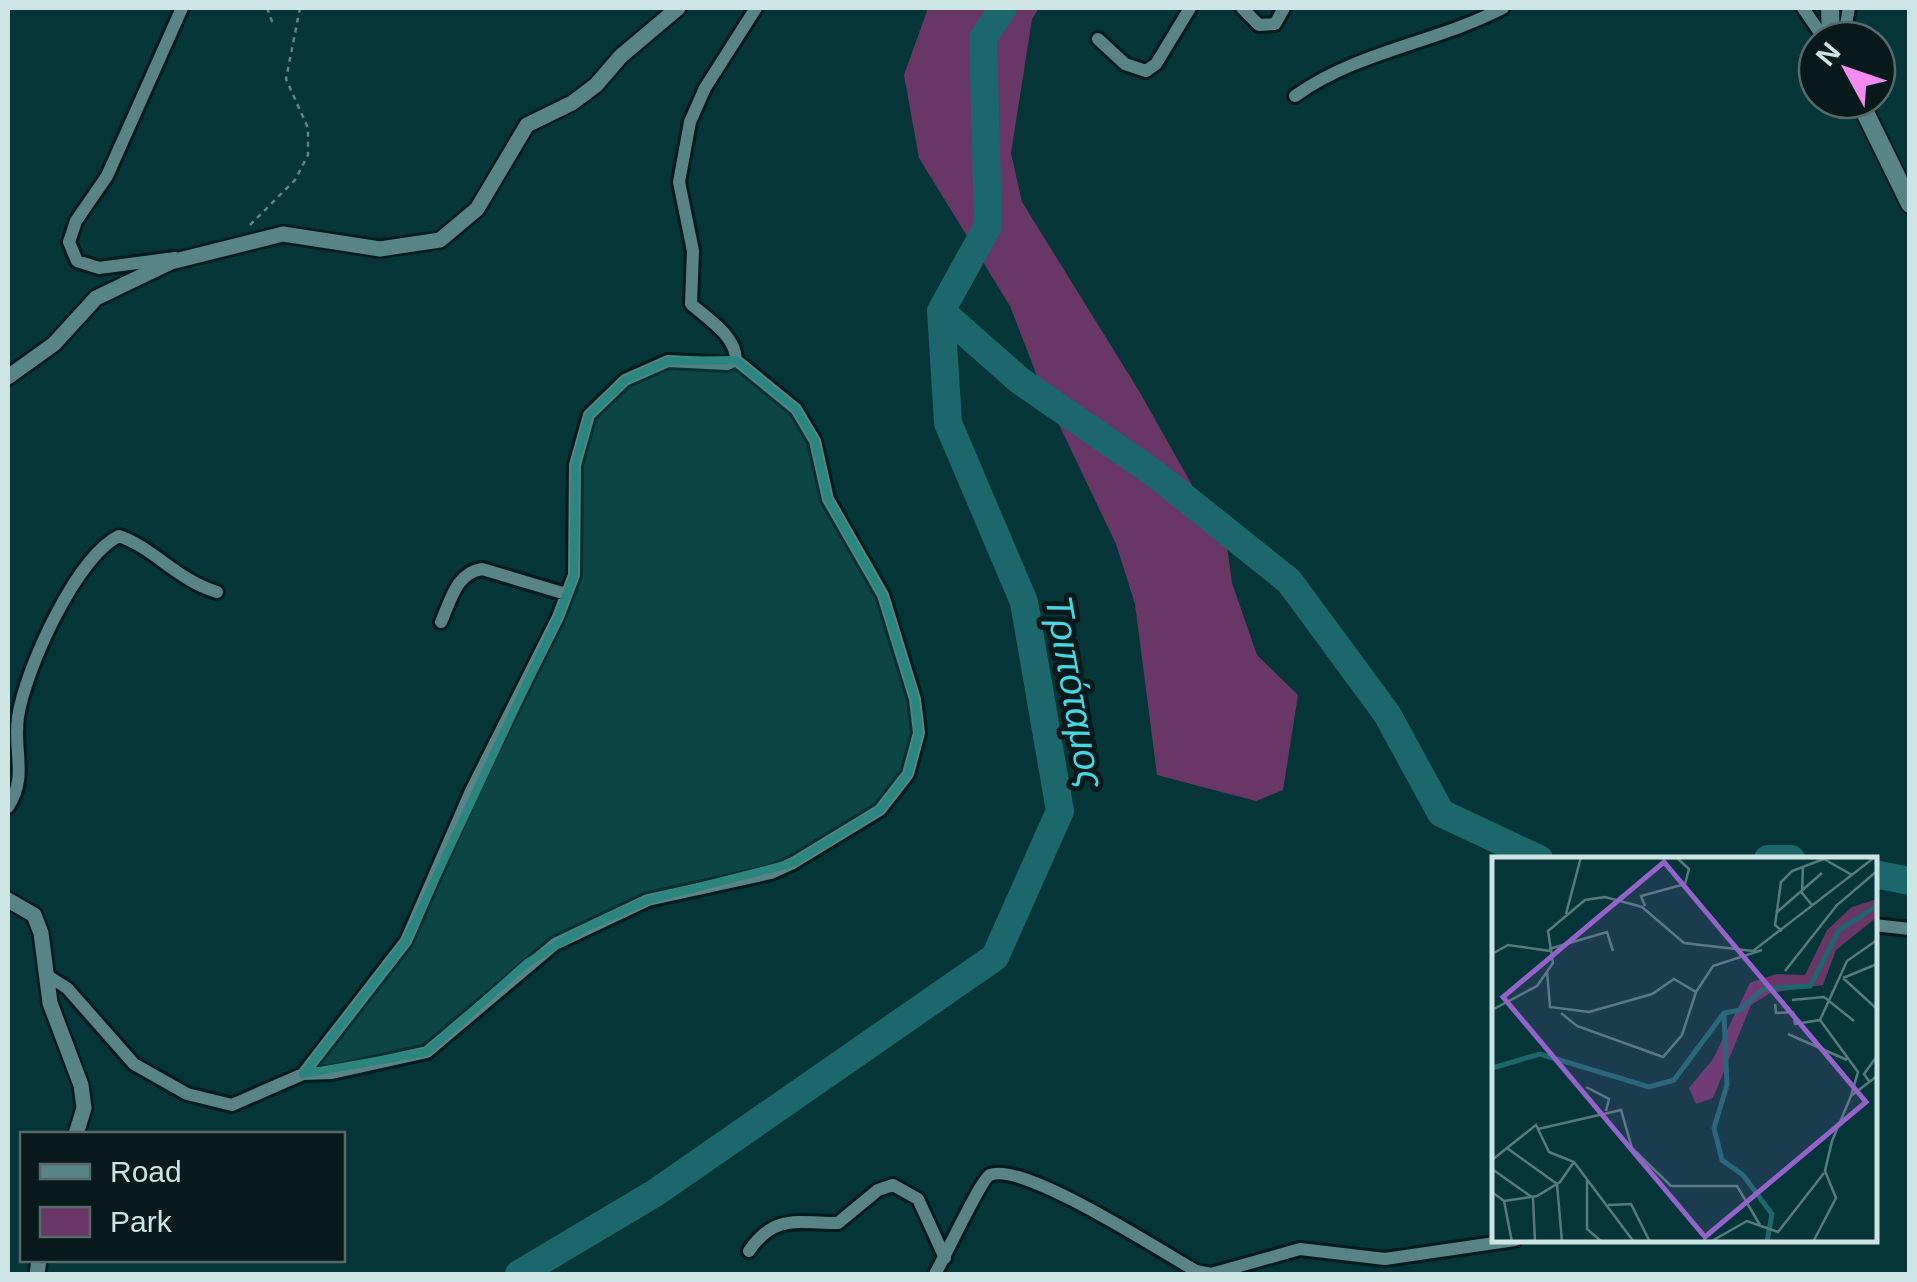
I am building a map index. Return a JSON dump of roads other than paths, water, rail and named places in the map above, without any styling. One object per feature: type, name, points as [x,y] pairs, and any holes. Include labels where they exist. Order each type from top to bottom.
[{"type":"main road","points":[[1869,120],[1910,204]]},
{"type":"street","points":[[182,8],[107,176],[76,221],[69,242],[77,261],[98,268],[183,258]]},
{"type":"street","points":[[8,376],[54,344],[96,298],[123,281],[183,258],[236,242],[283,234],[380,249],[440,240],[477,209],[527,125],[572,103],[678,8]]},
{"type":"street","points":[[736,360],[736,348],[691,304],[693,252],[679,182],[690,122],[705,88],[756,8]]},
{"type":"street","points":[[1098,40],[1125,64],[1146,71],[1156,64],[1190,8]]},
{"type":"street","points":[[1242,8],[1259,25],[1275,24],[1284,8]]},
{"type":"street","points":[[1295,96],[1368,55],[1450,30],[1502,8]]},
{"type":"street","points":[[303,1074],[406,941],[574,576],[576,465],[588,415],[624,380],[668,361],[727,364],[736,360]]},
{"type":"street","points":[[48,976],[66,988],[134,1064],[187,1094],[232,1105],[303,1074],[332,1073],[427,1052],[555,944],[648,900],[771,873],[880,810],[908,774],[919,733],[915,698],[883,595],[828,498],[816,440],[796,409],[736,360]]},
{"type":"street","points":[[8,806],[22,777],[16,735],[29,681],[62,606],[103,544],[119,536],[133,541],[171,572],[217,592]]},
{"type":"street","points":[[441,622],[462,577],[471,571],[482,570],[566,594]]},
{"type":"street","points":[[8,900],[34,915],[56,1026],[81,1085],[84,1108],[77,1132]]},
{"type":"street","points":[[1877,924],[1910,929]]},
{"type":"street","points":[[935,1274],[980,1184],[989,1175],[1004,1173],[1063,1195],[1196,1271],[1211,1274],[1300,1248],[1385,1260],[1502,1242]]},
{"type":"street","points":[[749,1251],[774,1224],[797,1219],[838,1223],[878,1190],[893,1186],[918,1199],[945,1258]]},
{"type":"waterway","name":"Τριπόταμος","points":[[519,1274],[655,1193],[995,957],[1060,811],[1024,602],[948,423],[941,311],[988,226],[983,38],[1003,8]]},
{"type":"waterway","points":[[941,311],[1019,380],[1155,474],[1289,581],[1387,714],[1441,813],[1535,857]]},
{"type":"waterway","points":[[1877,875],[1910,881]]}]
